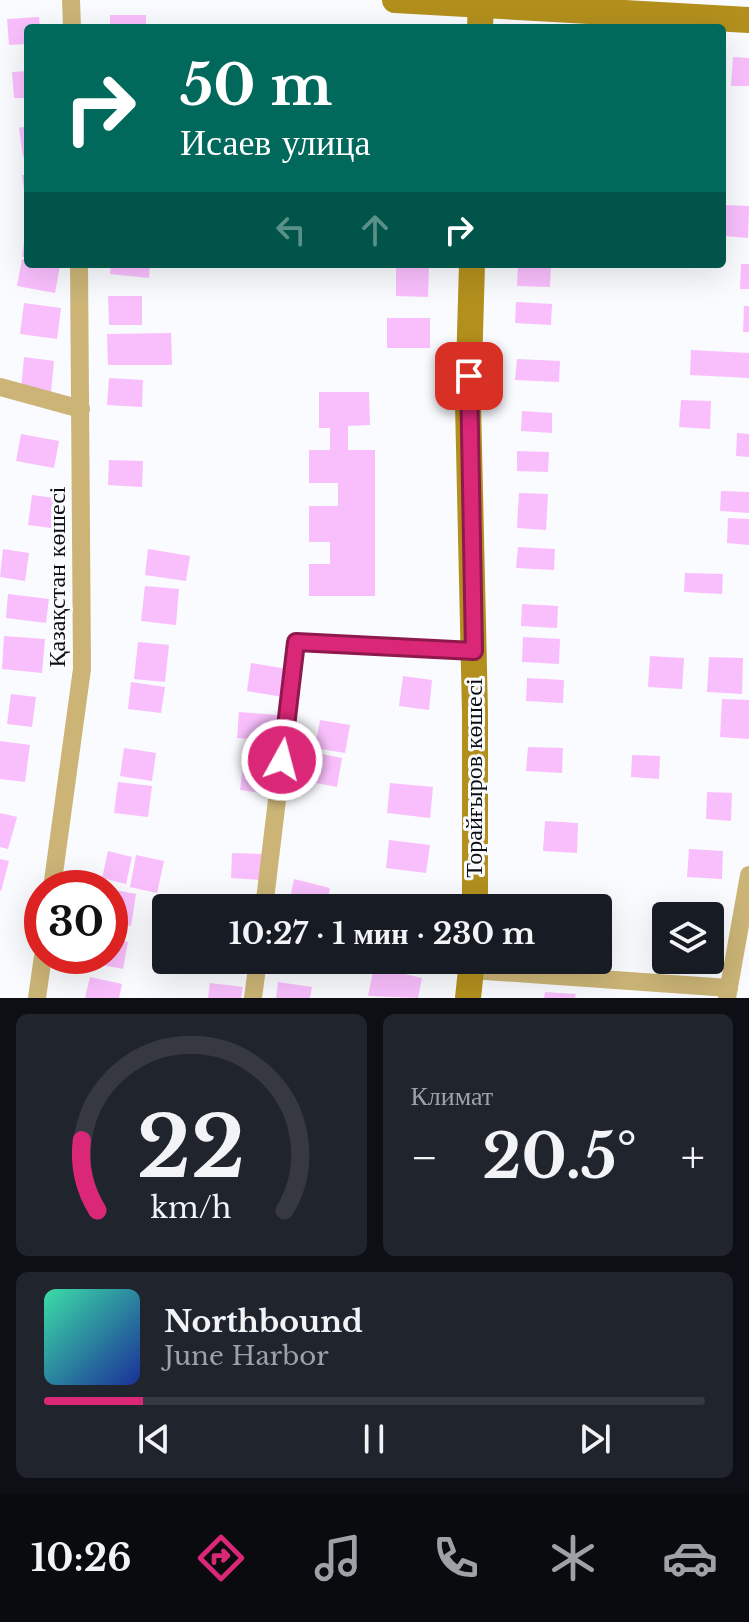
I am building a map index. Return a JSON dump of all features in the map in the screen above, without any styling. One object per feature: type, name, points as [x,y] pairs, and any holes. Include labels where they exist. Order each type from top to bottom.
[{"type":"street","points":[[71,0],[72,24]]},
{"type":"street","points":[[395,0],[480,11],[749,20]]},
{"type":"street","name":"Қазақстан көшесі","points":[[54,870],[82,669],[79,268]]},
{"type":"street","name":"Торайғыров көшесі","points":[[472,268],[468,404],[474,651],[475,894]]},
{"type":"street","points":[[0,387],[81,409]]},
{"type":"street","points":[[266,894],[296,642],[474,651]]},
{"type":"street","points":[[554,974],[728,993],[749,875]]},
{"type":"street","points":[[37,998],[40,974]]},
{"type":"street","points":[[253,998],[256,974]]},
{"type":"street","points":[[468,998],[470,974]]},
{"type":"building","points":[[110,15],[146,15],[146,24],[110,24]]},
{"type":"building","points":[[39,17],[40,24],[24,24],[24,44],[9,45],[7,19]]},
{"type":"building","points":[[733,57],[749,58],[749,86],[731,86]]},
{"type":"building","points":[[24,71],[24,98],[14,98],[12,72]]},
{"type":"building","points":[[24,127],[23,157],[19,128]]},
{"type":"building","points":[[726,205],[749,206],[748,238],[726,236]]},
{"type":"building","points":[[22,259],[24,268],[60,268],[55,293],[17,286]]},
{"type":"building","points":[[741,264],[749,264],[749,289],[740,289]]},
{"type":"building","points":[[111,268],[150,268],[149,278],[110,274]]},
{"type":"building","points":[[396,268],[429,268],[428,297],[396,296]]},
{"type":"building","points":[[518,268],[551,268],[550,287],[517,286]]},
{"type":"building","points":[[108,296],[142,296],[142,325],[109,325]]},
{"type":"building","points":[[516,302],[552,304],[551,325],[515,323]]},
{"type":"building","points":[[24,303],[61,308],[57,339],[20,334]]},
{"type":"building","points":[[744,306],[749,306],[749,332],[743,332]]},
{"type":"building","points":[[387,318],[430,318],[430,348],[387,348]]},
{"type":"building","points":[[171,333],[172,365],[108,365],[107,334]]},
{"type":"building","points":[[691,350],[749,353],[749,378],[690,375]]},
{"type":"building","points":[[24,357],[54,361],[51,392],[21,389]]},
{"type":"building","points":[[517,359],[560,361],[559,382],[515,380]]},
{"type":"building","points":[[109,378],[143,380],[142,407],[107,405]]},
{"type":"building","points":[[319,392],[369,392],[370,425],[348,426],[348,450],[375,450],[375,596],[309,596],[309,564],[330,564],[330,542],[309,542],[309,506],[338,506],[338,483],[309,483],[309,450],[330,450],[330,428],[319,428]]},
{"type":"building","points":[[681,400],[711,401],[710,429],[679,427]]},
{"type":"building","points":[[522,411],[552,413],[552,433],[521,431]]},
{"type":"building","points":[[737,433],[749,434],[749,457],[736,456]]},
{"type":"building","points":[[21,434],[59,441],[54,468],[16,461]]},
{"type":"building","points":[[517,451],[549,452],[548,472],[517,471]]},
{"type":"building","points":[[109,460],[143,461],[142,487],[108,485]]},
{"type":"building","points":[[721,491],[749,492],[749,513],[720,511]]},
{"type":"building","points":[[519,493],[548,494],[546,530],[517,528]]},
{"type":"building","points":[[32,495],[62,499],[58,529],[28,525]]},
{"type":"building","points":[[728,518],[749,519],[749,545],[727,543]]},
{"type":"building","points":[[518,547],[555,549],[554,570],[516,568]]},
{"type":"building","points":[[3,549],[29,553],[25,581],[0,577]]},
{"type":"building","points":[[148,549],[190,556],[186,581],[145,575]]},
{"type":"building","points":[[685,573],[723,574],[722,594],[684,592]]},
{"type":"building","points":[[145,586],[179,589],[176,625],[141,621]]},
{"type":"building","points":[[8,594],[49,599],[46,623],[6,618]]},
{"type":"building","points":[[522,604],[558,606],[557,628],[521,626]]},
{"type":"building","points":[[4,636],[45,639],[42,673],[2,669]]},
{"type":"building","points":[[523,637],[560,639],[559,664],[522,662]]},
{"type":"building","points":[[138,642],[169,645],[165,682],[134,679]]},
{"type":"building","points":[[650,656],[684,658],[682,689],[648,687]]},
{"type":"building","points":[[709,657],[743,658],[742,694],[707,692]]},
{"type":"building","points":[[251,663],[287,669],[283,697],[247,691]]},
{"type":"building","points":[[403,676],[432,680],[429,710],[399,706]]},
{"type":"building","points":[[527,678],[564,680],[563,703],[526,701]]},
{"type":"building","points":[[131,682],[165,687],[161,713],[128,709]]},
{"type":"building","points":[[11,694],[36,697],[32,727],[7,724]]},
{"type":"building","points":[[722,699],[749,700],[749,739],[720,737]]},
{"type":"building","points":[[239,712],[277,715],[275,741],[237,738]]},
{"type":"building","points":[[320,720],[350,725],[345,753],[315,748]]},
{"type":"building","points":[[0,741],[30,745],[25,782],[0,779]]},
{"type":"building","points":[[528,747],[563,748],[562,773],[526,771]]},
{"type":"building","points":[[124,748],[156,753],[152,781],[120,776]]},
{"type":"building","points":[[245,749],[274,753],[269,794],[240,790]]},
{"type":"building","points":[[311,752],[342,758],[337,787],[306,781]]},
{"type":"building","points":[[632,755],[660,756],[659,779],[631,777]]},
{"type":"building","points":[[118,782],[152,786],[148,817],[114,813]]},
{"type":"building","points":[[390,783],[433,787],[430,818],[387,813]]},
{"type":"building","points":[[707,792],[732,793],[731,821],[706,819]]},
{"type":"building","points":[[0,813],[17,817],[8,849],[0,847]]},
{"type":"building","points":[[545,821],[578,823],[577,853],[543,851]]},
{"type":"building","points":[[389,840],[430,845],[426,873],[386,868]]},
{"type":"building","points":[[689,849],[723,851],[722,879],[687,877]]},
{"type":"building","points":[[108,851],[132,857],[128,875],[128,870],[104,870]]},
{"type":"building","points":[[232,853],[262,854],[261,880],[231,878]]},
{"type":"building","points":[[136,855],[164,861],[157,893],[130,887]]},
{"type":"building","points":[[0,859],[9,861],[1,891],[0,891]]},
{"type":"building","points":[[294,879],[330,888],[329,894],[291,894]]},
{"type":"building","points":[[128,892],[136,894],[131,926],[128,925]]},
{"type":"building","points":[[373,974],[405,974],[422,978],[418,998],[368,996]]},
{"type":"building","points":[[90,977],[122,984],[119,998],[85,998]]},
{"type":"building","points":[[278,982],[312,987],[310,998],[276,998]]},
{"type":"building","points":[[210,983],[243,987],[241,998],[208,998]]},
{"type":"building","points":[[545,992],[576,994],[575,998],[544,998]]},
{"type":"route","points":[[282,760],[296,642],[474,651],[469,376]]}]
